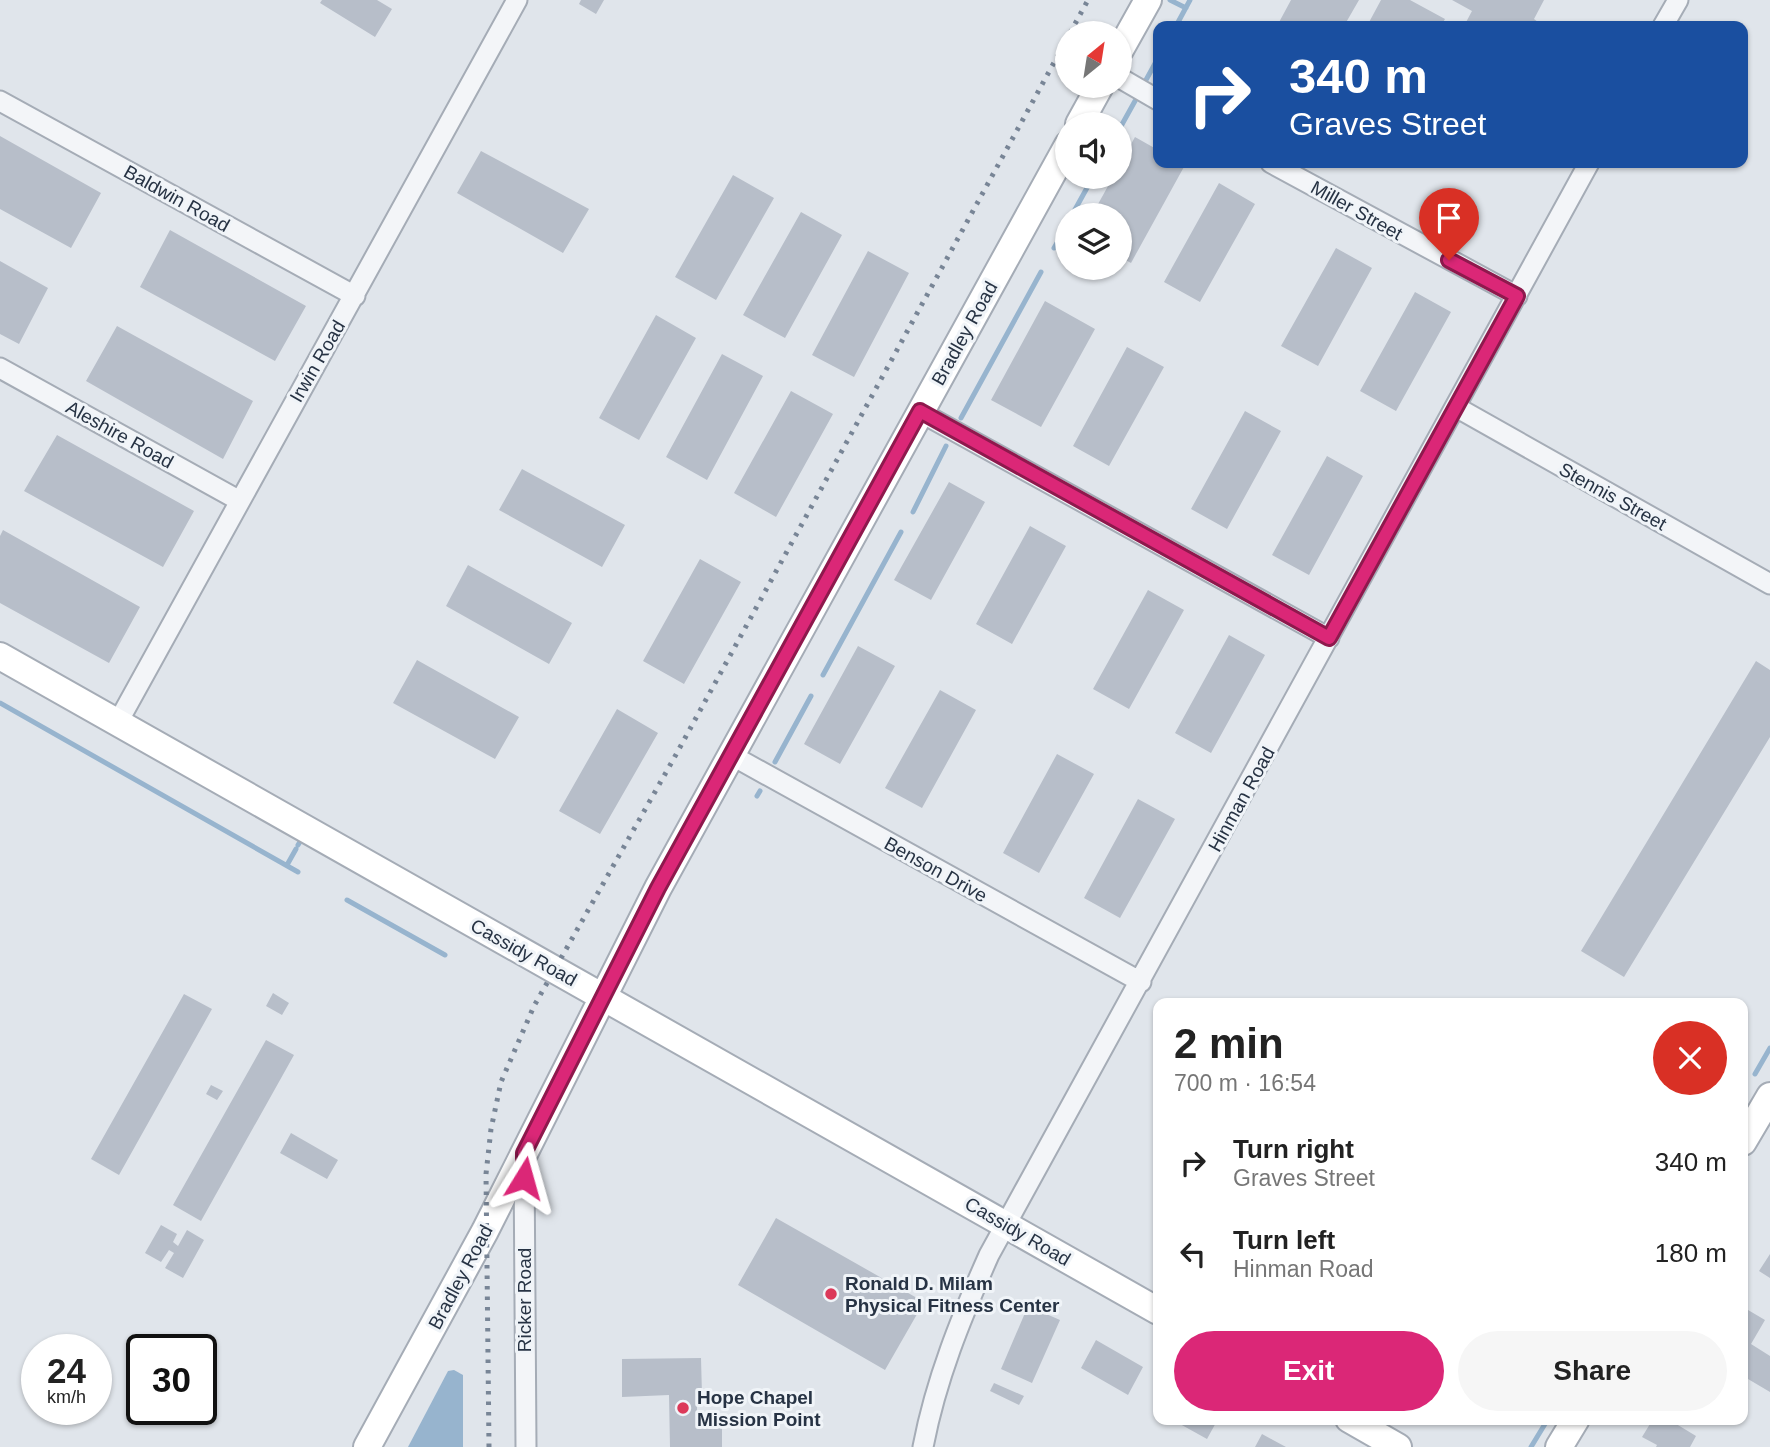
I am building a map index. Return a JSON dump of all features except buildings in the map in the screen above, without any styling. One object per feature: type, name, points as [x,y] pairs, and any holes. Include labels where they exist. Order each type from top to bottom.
[{"type":"street","name":"Irwin Road","points":[[118,722],[517,0]]},
{"type":"street","points":[[1132,29],[1148,0]]},
{"type":"street","points":[[1666,21],[1678,0]]},
{"type":"street","points":[[1132,85],[1153,97]]},
{"type":"street","name":"Baldwin Road","points":[[0,101],[355,296]]},
{"type":"street","name":"Bradley Road","points":[[367,1447],[485,1231],[658,888],[1055,168]]},
{"type":"street","name":"Miller Street","points":[[1280,168],[1517,296]]},
{"type":"street","name":"Hinman Road","points":[[923,1447],[932,1402],[956,1328],[989,1255],[1586,168]]},
{"type":"street","name":"Aleshire Road","points":[[0,368],[240,501]]},
{"type":"street","name":"Stennis Street","points":[[1456,407],[1770,584]]},
{"type":"street","points":[[920,411],[1329,638]]},
{"type":"street","name":"Cassidy Road","points":[[0,656],[1153,1308]]},
{"type":"street","name":"Benson Drive","points":[[731,755],[1141,982]]},
{"type":"street","points":[[1748,1133],[1770,1096]]},
{"type":"street","name":"Ricker Road","points":[[524,1153],[526,1447]]},
{"type":"street","points":[[1360,1425],[1398,1447]]},
{"type":"street","points":[[1559,1447],[1572,1425]]},
{"type":"water","points":[[454,1370],[463,1375],[463,1447],[408,1447],[448,1371]]},
{"type":"waterway","points":[[1170,0],[1186,8]]},
{"type":"waterway","points":[[1179,21],[1190,0]]},
{"type":"waterway","points":[[1146,80],[1153,67]]},
{"type":"waterway","points":[[1129,112],[1135,101]]},
{"type":"waterway","points":[[1079,203],[1086,189]]},
{"type":"waterway","points":[[961,418],[1041,272]]},
{"type":"waterway","points":[[913,512],[946,446]]},
{"type":"waterway","points":[[823,675],[901,532]]},
{"type":"waterway","points":[[775,762],[811,696]]},
{"type":"waterway","points":[[0,703],[298,872]]},
{"type":"waterway","points":[[757,796],[760,791]]},
{"type":"waterway","points":[[298,845],[304,835]]},
{"type":"waterway","points":[[287,865],[296,849]]},
{"type":"waterway","points":[[347,900],[445,955]]},
{"type":"waterway","points":[[1755,1074],[1770,1048]]},
{"type":"waterway","points":[[1531,1447],[1544,1425]]},
{"type":"railway","points":[[1077,21],[1088,0]]},
{"type":"railway","points":[[489,1447],[486,1174],[491,1129],[501,1082],[534,1006],[673,760],[1055,61]]},
{"type":"place","name":"Ronald D. Milam Physical Fitness Center","points":[[831,1294]]},
{"type":"place","name":"Hope Chapel Mission Point","points":[[683,1408]]},
{"type":"route","points":[[524,1178],[524,1153],[658,888],[920,411],[1329,638],[1517,296],[1449,260]]}]
